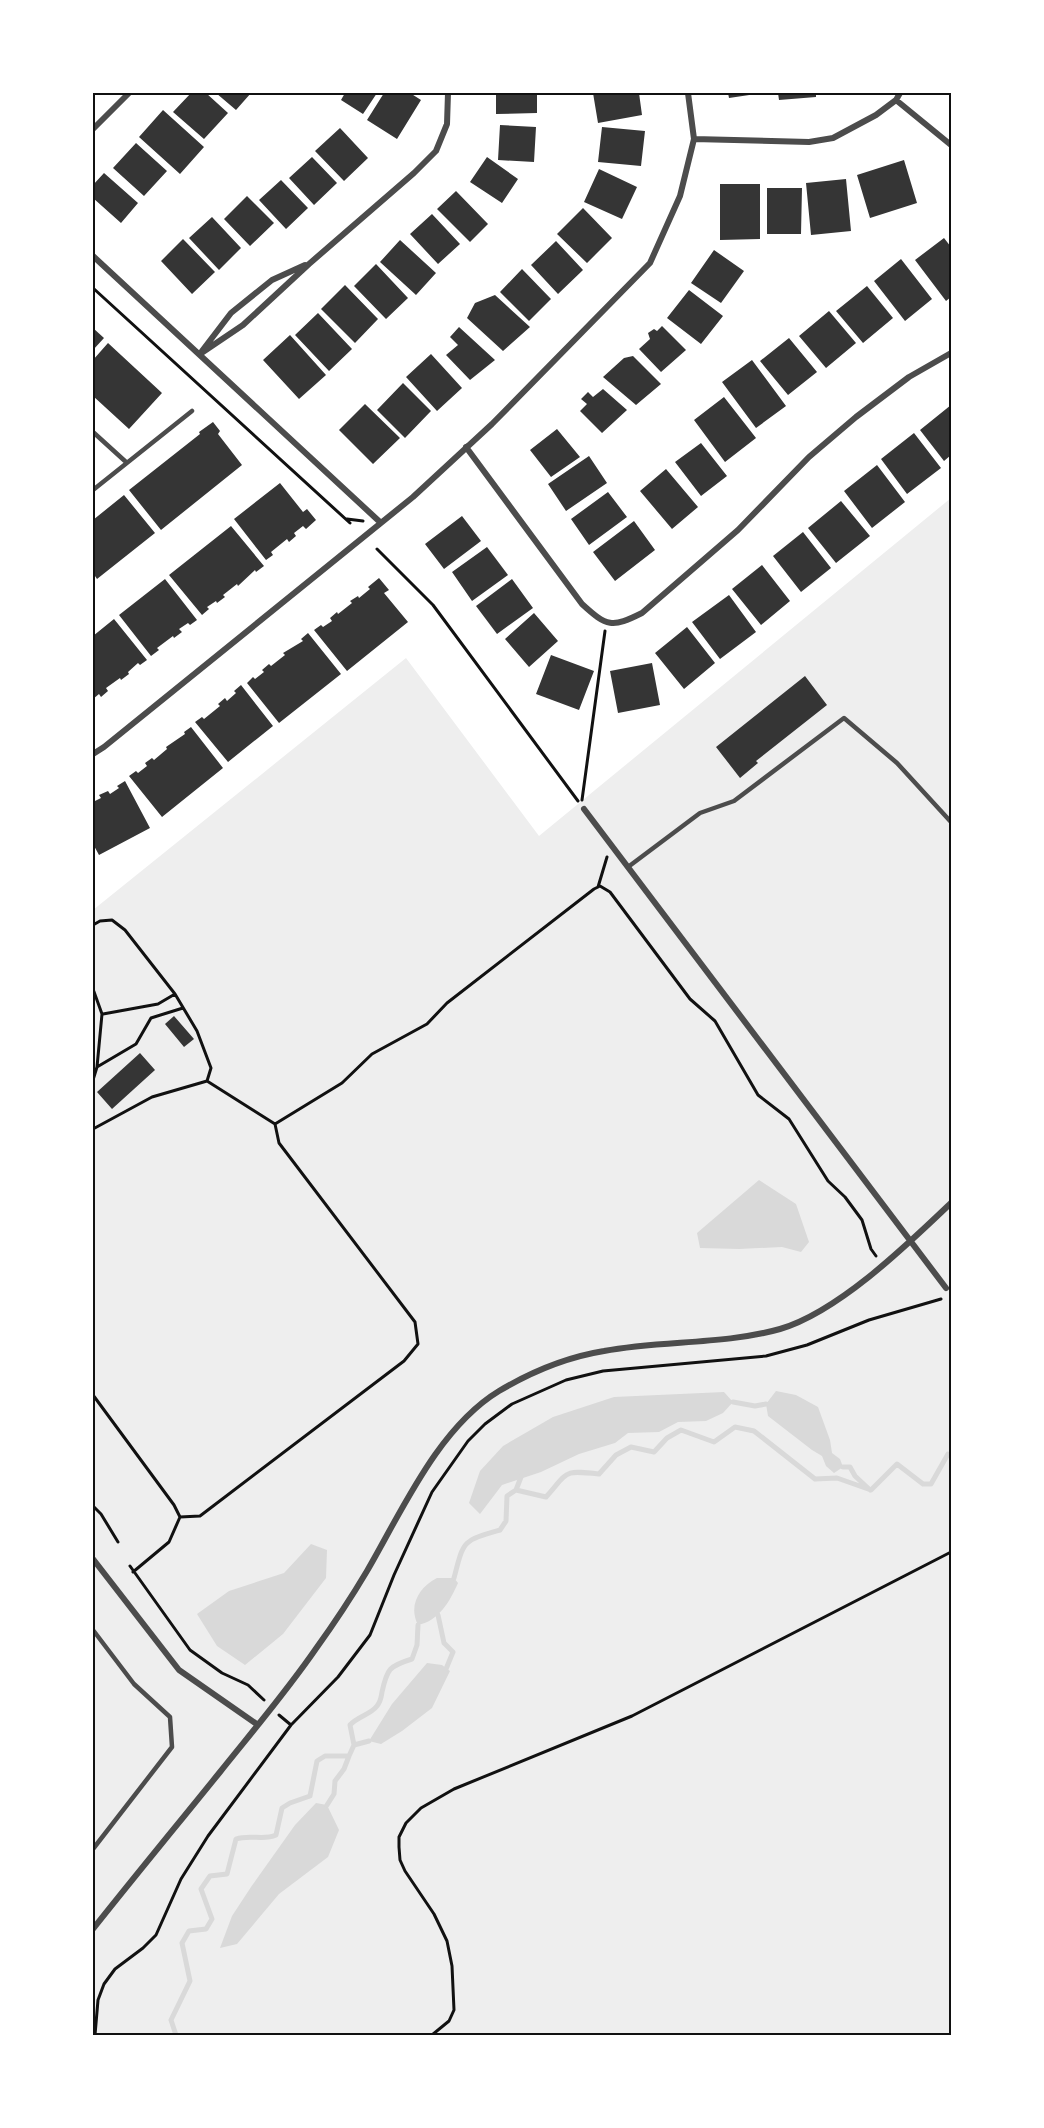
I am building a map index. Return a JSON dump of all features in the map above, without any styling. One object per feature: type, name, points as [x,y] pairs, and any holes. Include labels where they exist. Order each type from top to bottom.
[{"type":"street","points":[[93,129],[129,93]]},
{"type":"street","points":[[200,354],[243,325],[436,151],[447,124],[448,93]]},
{"type":"street","points":[[93,754],[413,497],[492,424],[650,263],[681,196],[694,139],[688,93]]},
{"type":"street","points":[[694,139],[809,142],[833,138],[876,115],[896,100],[900,93]]},
{"type":"street","points":[[896,100],[951,145]]},
{"type":"street","points":[[93,256],[381,523]]},
{"type":"street","points":[[200,354],[231,313],[272,280],[309,264]]},
{"type":"street","points":[[466,447],[582,604],[606,623],[625,621],[642,613],[738,530],[809,457],[856,417],[909,378],[951,352]]},
{"type":"street","points":[[583,807],[946,1288]]},
{"type":"street","points":[[93,1929],[314,1652],[365,1575],[430,1463],[452,1433],[497,1392],[537,1372],[571,1359],[605,1351],[711,1341],[782,1329],[830,1305],[910,1242],[951,1203]]},
{"type":"street","points":[[93,1559],[179,1670],[258,1725]]},
{"type":"lane","points":[[93,490],[192,411]]},
{"type":"lane","points":[[93,432],[126,462]]},
{"type":"lane","points":[[628,867],[700,813],[734,801],[844,718],[897,763],[951,822]]},
{"type":"lane","points":[[93,1630],[134,1684],[171,1717],[172,1747],[93,1849]]},
{"type":"path","points":[[93,288],[350,523]]},
{"type":"path","points":[[377,549],[433,605],[583,807]]},
{"type":"path","points":[[583,807],[606,623]]},
{"type":"path","points":[[275,1124],[342,1083],[372,1054],[427,1024],[447,1003],[598,887],[611,844]]},
{"type":"path","points":[[598,887],[610,891],[690,999],[715,1021],[758,1095],[789,1119],[828,1181],[862,1220],[871,1249],[883,1264]]},
{"type":"path","points":[[93,925],[100,921],[112,920],[125,930],[175,993],[197,1031],[211,1068],[207,1081]]},
{"type":"path","points":[[93,989],[102,1014],[97,1067],[93,1080]]},
{"type":"path","points":[[102,1014],[158,1004],[175,993]]},
{"type":"path","points":[[97,1067],[136,1044],[151,1018],[183,1008]]},
{"type":"path","points":[[93,1129],[152,1097],[207,1081],[275,1124],[279,1143],[415,1322],[418,1344],[404,1361],[200,1516],[180,1517]]},
{"type":"path","points":[[95,2035],[98,2000],[104,1984],[115,1969],[156,1935],[181,1879],[208,1836],[291,1725],[338,1677],[370,1635],[394,1575],[432,1492],[476,1432],[512,1404],[558,1383],[603,1371],[766,1356],[807,1346],[869,1320],[941,1298]]},
{"type":"path","points":[[93,1395],[174,1505],[180,1517]]},
{"type":"path","points":[[93,1506],[118,1542]]},
{"type":"path","points":[[133,1572],[169,1542],[180,1517]]},
{"type":"path","points":[[432,2035],[449,2021],[454,2010],[452,1966],[447,1941],[434,1914],[405,1871],[400,1860],[399,1847],[399,1837],[406,1823],[422,1808],[454,1789],[632,1716],[951,1552]]},
{"type":"path","points":[[129,1566],[190,1650],[222,1672],[248,1685],[264,1700]]},
{"type":"path","points":[[277,1713],[291,1725]]},
{"type":"shaded area","points":[[951,498],[951,2035],[93,2035],[93,910],[406,658],[539,836]]},
{"type":"shaded area","points":[[759,1180],[796,1204],[809,1242],[801,1252],[782,1247],[700,1248],[697,1233]]},
{"type":"shaded area","points":[[776,1391],[796,1395],[818,1407],[830,1440],[832,1453],[840,1459],[843,1467],[834,1473],[826,1466],[822,1456],[768,1416],[766,1404]]},
{"type":"shaded area","points":[[724,1392],[733,1402],[723,1413],[706,1421],[678,1422],[659,1432],[628,1433],[615,1443],[579,1454],[541,1472],[502,1485],[480,1514],[469,1503],[480,1471],[503,1446],[553,1417],[614,1397]]},
{"type":"shaded area","points":[[311,1544],[327,1550],[326,1578],[283,1634],[245,1665],[217,1646],[197,1614],[229,1591],[284,1573]]},
{"type":"shaded area","points":[[437,1578],[454,1578],[458,1583],[438,1615],[418,1625],[414,1611],[417,1598],[425,1586]]},
{"type":"shaded area","points":[[427,1663],[442,1665],[450,1671],[432,1708],[381,1744],[369,1741],[392,1704]]},
{"type":"shaded area","points":[[316,1803],[327,1805],[339,1830],[328,1857],[279,1894],[237,1944],[220,1948],[232,1916],[251,1887],[295,1825]]},
{"type":"building","points":[[191,93],[206,93],[228,113],[204,139],[173,112]]},
{"type":"building","points":[[216,93],[251,93],[236,110]]},
{"type":"building","points":[[345,93],[377,93],[363,114],[341,100]]},
{"type":"building","points":[[384,93],[410,93],[421,100],[397,139],[367,120]]},
{"type":"building","points":[[496,93],[537,93],[537,113],[496,114]]},
{"type":"building","points":[[593,93],[639,93],[642,115],[598,123]]},
{"type":"building","points":[[728,93],[756,93],[756,94],[729,98]]},
{"type":"building","points":[[778,93],[816,93],[816,97],[779,100]]},
{"type":"building","points":[[163,110],[204,147],[180,174],[139,137]]},
{"type":"building","points":[[500,125],[536,127],[534,162],[498,160]]},
{"type":"building","points":[[602,127],[645,131],[641,166],[598,162]]},
{"type":"building","points":[[340,128],[368,158],[344,181],[315,151]]},
{"type":"building","points":[[136,143],[167,171],[144,196],[113,168]]},
{"type":"building","points":[[312,157],[337,183],[314,205],[289,178]]},
{"type":"building","points":[[487,157],[518,179],[502,203],[470,182]]},
{"type":"building","points":[[904,160],[917,203],[870,218],[857,175]]},
{"type":"building","points":[[599,169],[637,187],[622,219],[584,202]]},
{"type":"building","points":[[104,173],[138,203],[121,223],[93,198],[93,185]]},
{"type":"building","points":[[846,179],[851,231],[811,235],[806,183]]},
{"type":"building","points":[[281,180],[308,208],[286,229],[259,200]]},
{"type":"building","points":[[720,184],[760,184],[760,239],[720,240]]},
{"type":"building","points":[[767,188],[802,188],[801,234],[767,234]]},
{"type":"building","points":[[456,191],[488,224],[470,242],[437,209]]},
{"type":"building","points":[[247,196],[274,223],[250,246],[224,219]]},
{"type":"building","points":[[583,208],[612,238],[587,263],[557,234]]},
{"type":"building","points":[[432,214],[460,244],[438,264],[410,234]]},
{"type":"building","points":[[212,217],[241,248],[219,270],[189,238]]},
{"type":"building","points":[[944,238],[951,247],[951,297],[946,301],[915,260]]},
{"type":"building","points":[[183,239],[215,272],[192,294],[161,261]]},
{"type":"building","points":[[400,240],[436,273],[416,295],[380,262]]},
{"type":"building","points":[[556,241],[583,270],[558,294],[531,265]]},
{"type":"building","points":[[714,250],[744,271],[721,303],[691,283]]},
{"type":"building","points":[[901,259],[932,299],[905,321],[874,281]]},
{"type":"building","points":[[376,264],[408,298],[386,319],[354,286]]},
{"type":"building","points":[[522,269],[551,299],[529,321],[500,292]]},
{"type":"building","points":[[345,285],[378,319],[355,343],[321,309]]},
{"type":"building","points":[[867,286],[893,318],[863,343],[836,311]]},
{"type":"building","points":[[689,290],[723,316],[701,344],[667,318]]},
{"type":"building","points":[[495,295],[530,327],[503,351],[467,318],[475,303]]},
{"type":"building","points":[[829,311],[856,343],[826,368],[799,336]]},
{"type":"building","points":[[318,313],[352,349],[329,371],[295,335]]},
{"type":"building","points":[[662,326],[686,350],[661,372],[639,349],[650,339],[648,333],[654,329],[657,331]]},
{"type":"building","points":[[459,327],[495,360],[470,380],[446,355],[458,345],[450,337]]},
{"type":"building","points":[[93,328],[104,338],[93,350]]},
{"type":"building","points":[[290,335],[326,375],[299,399],[263,360]]},
{"type":"building","points":[[789,338],[817,372],[788,395],[760,361]]},
{"type":"building","points":[[108,343],[162,393],[129,429],[93,396],[93,360]]},
{"type":"building","points":[[431,354],[462,388],[437,411],[406,377]]},
{"type":"building","points":[[633,356],[661,384],[636,405],[603,377],[624,358]]},
{"type":"building","points":[[752,360],[786,406],[756,428],[722,382]]},
{"type":"building","points":[[403,383],[431,411],[405,438],[377,410]]},
{"type":"building","points":[[603,389],[627,410],[602,433],[580,411],[587,404],[581,399],[588,392],[593,397]]},
{"type":"building","points":[[724,397],[756,438],[725,462],[694,420]]},
{"type":"building","points":[[365,404],[400,438],[373,464],[339,430]]},
{"type":"building","points":[[951,405],[951,455],[944,461],[920,430]]},
{"type":"building","points":[[213,422],[220,431],[218,434],[242,465],[161,530],[129,490]]},
{"type":"building","points":[[557,429],[580,457],[551,477],[530,450]]},
{"type":"building","points":[[914,433],[941,468],[907,494],[881,459]]},
{"type":"building","points":[[701,443],[727,476],[701,496],[675,462]]},
{"type":"building","points":[[589,456],[607,483],[566,511],[548,484]]},
{"type":"building","points":[[877,465],[905,502],[872,528],[844,491]]},
{"type":"building","points":[[666,469],[698,507],[672,529],[640,491]]},
{"type":"building","points":[[280,483],[303,512],[307,509],[316,520],[306,529],[303,526],[294,533],[296,536],[289,542],[287,539],[271,552],[273,555],[266,560],[234,519]]},
{"type":"building","points":[[608,492],[627,517],[589,545],[571,519]]},
{"type":"building","points":[[124,495],[155,533],[97,579],[93,573],[93,520]]},
{"type":"building","points":[[841,501],[870,536],[836,563],[808,528]]},
{"type":"building","points":[[462,516],[481,541],[444,569],[425,544]]},
{"type":"building","points":[[634,521],[655,550],[615,581],[593,552]]},
{"type":"building","points":[[231,526],[264,566],[256,572],[255,570],[238,586],[237,584],[223,595],[225,597],[217,603],[216,601],[207,607],[209,609],[202,615],[169,575]]},
{"type":"building","points":[[803,532],[831,568],[801,592],[773,556]]},
{"type":"building","points":[[487,547],[508,575],[472,601],[452,572]]},
{"type":"building","points":[[762,565],[790,601],[761,625],[732,589]]},
{"type":"building","points":[[379,578],[389,590],[384,593],[408,622],[347,671],[314,630],[332,621],[330,618],[352,603],[350,601],[358,596],[359,598]]},
{"type":"building","points":[[165,579],[197,620],[179,629],[182,632],[157,648],[159,650],[151,656],[119,615]]},
{"type":"building","points":[[512,579],[533,608],[497,634],[476,606]]},
{"type":"building","points":[[729,595],[756,632],[720,659],[692,622]]},
{"type":"building","points":[[534,613],[558,641],[529,667],[505,639]]},
{"type":"building","points":[[114,619],[147,660],[140,665],[138,663],[128,672],[129,674],[106,688],[108,691],[101,697],[99,694],[93,699],[93,636]]},
{"type":"building","points":[[687,627],[715,663],[684,689],[655,653]]},
{"type":"building","points":[[308,633],[341,674],[279,723],[247,683],[264,672],[262,670],[269,664],[271,666],[285,655],[283,653],[303,641],[301,639]]},
{"type":"building","points":[[551,655],[594,671],[579,710],[536,694]]},
{"type":"building","points":[[652,663],[660,705],[618,713],[610,671]]},
{"type":"building","points":[[805,676],[827,705],[756,761],[758,763],[740,778],[716,747]]},
{"type":"building","points":[[241,685],[273,726],[228,762],[195,722],[202,717],[204,719],[220,706],[218,704],[225,698],[227,701]]},
{"type":"building","points":[[191,727],[223,768],[162,817],[129,776],[147,766],[145,763],[152,758],[154,760]]},
{"type":"building","points":[[125,781],[150,828],[99,855],[93,844],[93,802],[101,798],[99,795],[108,791],[110,794]]},
{"type":"building","points":[[174,1016],[194,1039],[184,1047],[165,1024]]},
{"type":"building","points":[[140,1053],[155,1070],[112,1109],[97,1092]]},
{"type":"waterway","points":[[733,1402],[755,1406],[766,1404]]},
{"type":"waterway","points":[[454,1578],[460,1556],[467,1544],[478,1537],[500,1530],[506,1521],[507,1496],[516,1490],[546,1497],[568,1474],[579,1472],[599,1474],[616,1455],[631,1447],[654,1452],[667,1438],[681,1430],[714,1442],[735,1427],[754,1431],[815,1479],[837,1478],[871,1490],[897,1464],[923,1484],[931,1484],[948,1454],[951,1455]]},
{"type":"waterway","points":[[843,1467],[850,1467],[855,1476],[870,1490]]},
{"type":"waterway","points":[[516,1490],[521,1477]]},
{"type":"waterway","points":[[438,1615],[444,1643],[453,1652],[446,1669]]},
{"type":"waterway","points":[[176,2035],[171,2020],[190,1981],[182,1943],[189,1931],[206,1929],[212,1919],[201,1889],[210,1876],[227,1874],[236,1839],[276,1835],[282,1808],[310,1796],[317,1761],[325,1756],[349,1756],[354,1745],[350,1725],[371,1712],[378,1704],[390,1670],[412,1659],[417,1645],[418,1625]]},
{"type":"waterway","points":[[354,1745],[369,1741]]},
{"type":"waterway","points":[[327,1805],[334,1794],[335,1781],[344,1769],[349,1756]]}]
